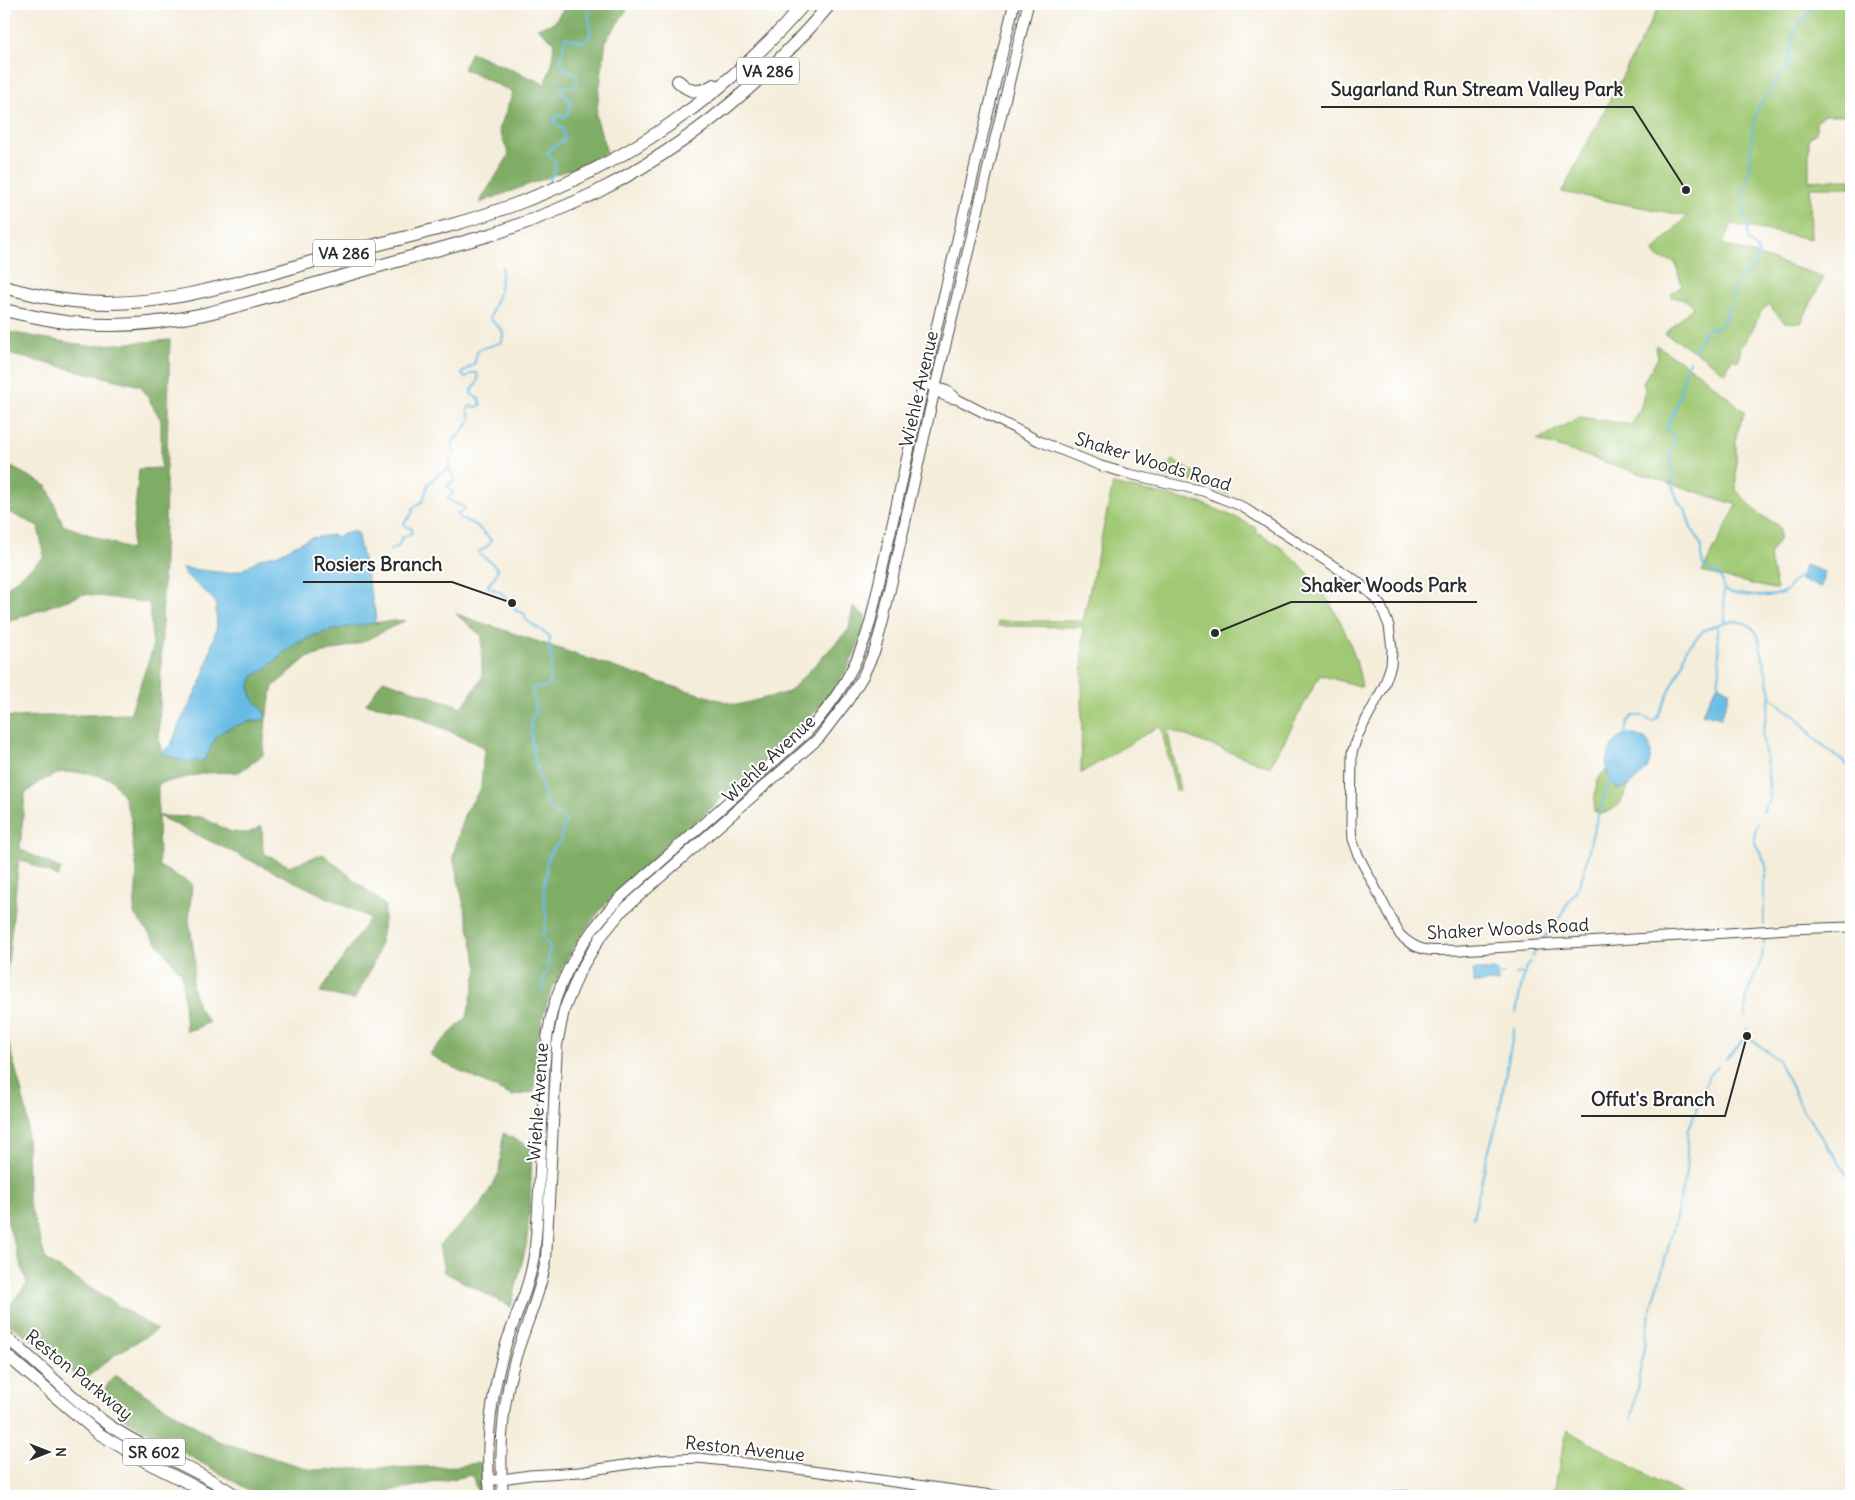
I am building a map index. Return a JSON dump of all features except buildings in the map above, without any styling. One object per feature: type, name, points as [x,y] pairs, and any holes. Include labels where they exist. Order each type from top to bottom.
[{"type":"highway","name":"VA 286","points":[[4,287],[44,297],[82,302],[107,303],[163,300],[227,286],[484,215],[564,184],[628,152],[690,111],[753,58],[804,4]]},
{"type":"highway","name":"VA 286","points":[[4,310],[46,320],[90,325],[133,325],[180,319],[292,290],[485,236],[521,224],[596,192],[664,153],[698,130],[764,75],[805,34],[830,4]]},
{"type":"highway","points":[[678,81],[690,91],[704,91],[753,58]]},
{"type":"main road","name":"Wiehle Avenue","points":[[490,1496],[488,1481],[489,1434],[498,1376],[509,1336],[528,1287],[534,1256],[544,1061],[552,1013],[563,982],[586,938],[607,911],[807,732],[829,708],[856,663],[870,623],[924,382],[1014,4]]},
{"type":"main road","name":"Wiehle Avenue","points":[[502,1496],[503,1419],[509,1385],[522,1337],[540,1290],[546,1260],[556,1053],[564,1010],[572,988],[589,954],[624,910],[819,738],[854,692],[869,664],[884,622],[935,388],[1028,4]]},
{"type":"main road","name":"Reston Parkway","points":[[4,1336],[110,1426],[137,1443],[204,1476],[237,1496]]},
{"type":"main road","name":"Reston Parkway","points":[[4,1353],[98,1433],[146,1462],[214,1496]]},
{"type":"street","name":"Shaker Woods Road","points":[[924,382],[935,388],[944,388],[952,392],[957,399],[1040,441],[1101,466],[1203,490],[1242,506],[1357,581],[1374,597],[1381,606],[1389,626],[1392,637],[1392,662],[1384,686],[1354,745],[1352,761],[1352,839],[1357,853],[1400,935],[1409,944],[1418,949],[1460,950],[1789,929],[1851,928]]},
{"type":"street","name":"Reston Avenue","points":[[488,1481],[548,1473],[578,1472],[657,1460],[698,1458],[782,1467],[999,1496]]},
{"type":"street","points":[[1392,1496],[1409,1496]]},
{"type":"green space","points":[[566,4],[631,4],[606,40],[596,116],[607,153],[573,168],[479,203],[509,155],[499,130],[513,92],[463,69],[471,52],[545,84],[552,64],[554,42],[537,28],[554,23]]},
{"type":"green space","points":[[1660,4],[1851,4],[1851,20],[1846,40],[1847,70],[1851,72],[1851,115],[1824,115],[1816,122],[1816,133],[1809,138],[1809,181],[1849,179],[1851,180],[1851,187],[1810,187],[1811,239],[1732,224],[1722,244],[1824,277],[1801,323],[1784,322],[1768,304],[1760,313],[1754,327],[1741,347],[1739,360],[1736,361],[1733,357],[1725,373],[1698,353],[1665,334],[1693,307],[1689,301],[1672,297],[1672,293],[1682,286],[1675,262],[1661,259],[1653,252],[1687,216],[1562,192]]},
{"type":"green space","points":[[4,331],[87,346],[170,340],[159,741],[162,753],[205,760],[213,741],[221,732],[240,724],[260,721],[265,712],[252,696],[250,687],[253,676],[265,669],[296,644],[335,629],[406,620],[360,643],[306,658],[273,687],[266,718],[263,755],[239,772],[205,773],[158,784],[159,866],[192,884],[189,920],[195,960],[192,985],[198,1007],[209,1022],[186,1031],[182,974],[134,914],[137,872],[132,838],[132,822],[123,795],[111,779],[89,773],[62,772],[39,782],[25,794],[20,849],[61,869],[58,877],[19,859],[4,1001],[4,717],[130,714],[153,648],[149,603],[84,594],[4,623],[4,590],[44,557],[38,526],[4,510],[4,463],[47,486],[63,525],[131,550],[139,469],[161,468],[161,420],[141,386],[4,353]]},
{"type":"green space","points":[[1656,345],[1702,375],[1745,412],[1736,435],[1736,490],[1759,514],[1776,524],[1780,529],[1780,538],[1769,555],[1777,590],[1702,572],[1737,505],[1537,440],[1580,417],[1632,425],[1642,402],[1645,390],[1643,382],[1658,358]]},
{"type":"green space","points":[[1173,460],[1229,494],[1189,480],[1161,476]]},
{"type":"green space","points":[[1113,484],[1201,503],[1256,528],[1255,531],[1275,543],[1311,577],[1339,618],[1357,664],[1362,687],[1320,675],[1270,767],[1167,729],[1180,790],[1176,790],[1161,727],[1159,726],[1081,773],[1083,627],[998,626],[998,621],[1083,621]]},
{"type":"green space","points":[[853,607],[865,616],[862,632],[850,662],[823,703],[801,727],[612,897],[576,944],[557,978],[544,1015],[535,1063],[534,1092],[512,1096],[429,1054],[467,1017],[478,968],[453,857],[464,815],[481,788],[484,747],[402,710],[366,704],[383,680],[462,707],[482,678],[482,636],[456,614],[655,681],[737,705],[789,692],[849,629]]},
{"type":"green space","points":[[1607,770],[1617,789],[1619,790],[1629,785],[1619,804],[1606,813],[1600,814],[1594,811],[1596,788],[1600,777]]},
{"type":"green space","points":[[158,816],[201,817],[231,832],[248,833],[262,826],[263,853],[289,866],[323,854],[385,905],[383,932],[377,955],[354,1000],[320,992],[370,918]]},
{"type":"green space","points":[[4,1025],[27,1113],[28,1199],[46,1260],[157,1330],[116,1354],[86,1378],[79,1378],[31,1339],[4,1321],[4,1312],[27,1284],[4,1211]]},
{"type":"green space","points":[[503,1133],[532,1148],[527,1242],[511,1307],[444,1272],[439,1245],[482,1204],[499,1173]]},
{"type":"green space","points":[[115,1375],[218,1441],[312,1470],[459,1466],[481,1462],[484,1496],[479,1496],[472,1475],[366,1496],[259,1496],[122,1417],[108,1403],[105,1388]]},
{"type":"green space","points":[[1567,1430],[1681,1494],[1680,1496],[1553,1496]]},
{"type":"water","points":[[351,531],[357,533],[376,616],[374,623],[314,635],[290,648],[265,669],[253,676],[250,684],[251,696],[261,708],[266,718],[247,722],[223,731],[216,738],[205,760],[185,762],[162,753],[172,743],[203,678],[217,625],[215,601],[184,573],[182,568],[228,573],[242,570],[259,559],[278,554],[310,538],[333,535],[337,537]]},
{"type":"water","points":[[1805,565],[1824,572],[1821,587],[1800,580]]},
{"type":"water","points":[[1718,684],[1730,691],[1721,718],[1702,713]]},
{"type":"water","points":[[1625,734],[1639,736],[1646,740],[1650,748],[1651,757],[1648,766],[1641,775],[1619,790],[1612,784],[1606,769],[1609,753],[1618,739]]},
{"type":"water","points":[[1473,970],[1497,970],[1498,982],[1473,983]]},
{"type":"waterway","points":[[549,181],[554,172],[556,162],[547,155],[548,152],[552,147],[565,139],[563,130],[554,119],[557,116],[564,117],[567,115],[571,104],[570,99],[563,95],[561,87],[574,86],[578,80],[575,73],[566,70],[561,61],[565,37],[582,42],[589,38],[591,29],[588,13],[590,4]]},
{"type":"waterway","points":[[1694,351],[1704,332],[1718,327],[1724,321],[1734,297],[1735,286],[1741,277],[1753,268],[1759,252],[1749,241],[1743,204],[1749,173],[1753,125],[1759,106],[1787,66],[1795,30],[1812,9],[1819,4]]},
{"type":"waterway","points":[[502,267],[500,290],[490,317],[503,332],[502,342],[478,350],[474,364],[462,373],[465,378],[472,373],[477,373],[478,380],[471,394],[479,399],[481,405],[469,407],[468,411],[471,419],[452,443],[454,453],[449,468],[455,480],[447,486],[454,492],[447,499],[465,508],[462,512],[457,513],[459,518],[476,525],[491,540],[489,545],[479,552],[480,555],[498,569],[488,587],[500,592],[510,601],[516,611],[524,613],[526,620],[548,635],[550,639],[549,650],[552,659],[549,684],[546,687],[532,688],[535,705],[535,715],[532,717],[531,728],[533,751],[549,809],[563,817],[566,821],[559,843],[554,847],[546,864],[547,874],[544,889],[547,917],[545,923],[546,931],[541,934],[550,947],[543,991]]},
{"type":"waterway","points":[[1689,361],[1676,409],[1666,427],[1674,437],[1675,442],[1670,456],[1674,491],[1679,503],[1685,509],[1691,528],[1698,538],[1703,565],[1719,575],[1723,582],[1725,622],[1736,621],[1745,623],[1758,636],[1771,694],[1762,736],[1770,797],[1763,812]]},
{"type":"waterway","points":[[390,550],[399,546],[401,538],[412,533],[412,529],[405,526],[404,523],[412,514],[413,508],[423,501],[428,484],[438,474],[449,470]]},
{"type":"waterway","points":[[1724,590],[1754,596],[1778,594],[1787,590],[1801,576]]},
{"type":"waterway","points":[[1625,734],[1627,722],[1633,716],[1643,716],[1651,721],[1656,720],[1683,663],[1687,648],[1704,630],[1725,622]]},
{"type":"waterway","points":[[1717,625],[1720,669],[1718,684]]},
{"type":"waterway","points":[[1771,697],[1795,715],[1815,739],[1851,768]]},
{"type":"waterway","points":[[1543,939],[1554,926],[1583,875],[1593,832],[1610,780]]},
{"type":"waterway","points":[[1758,823],[1754,837],[1766,868],[1764,882],[1764,925]]},
{"type":"waterway","points":[[1764,937],[1764,945]]},
{"type":"waterway","points":[[1746,1018],[1748,995],[1762,960],[1763,950]]},
{"type":"waterway","points":[[1532,957],[1536,951]]},
{"type":"waterway","points":[[1516,1013],[1524,973],[1530,962]]},
{"type":"waterway","points":[[1515,974],[1523,973]]},
{"type":"waterway","points":[[1497,975],[1504,974]]},
{"type":"waterway","points":[[1473,1218],[1497,1123],[1514,1029]]},
{"type":"waterway","points":[[1747,1029],[1747,1036]]},
{"type":"waterway","points":[[1747,1036],[1778,1060],[1803,1110],[1851,1180]]},
{"type":"waterway","points":[[1726,1059],[1747,1036]]},
{"type":"waterway","points":[[1632,1419],[1648,1322],[1673,1230],[1686,1172],[1688,1131],[1709,1076],[1718,1067]]},
{"type":"place","name":"Sugarland Run Stream Valley Park","points":[[1686,190]]},
{"type":"place","name":"Rosiers Branch","points":[[512,603]]},
{"type":"place","name":"Shaker Woods Park","points":[[1215,633]]},
{"type":"place","name":"Offut's Branch","points":[[1747,1036]]}]
